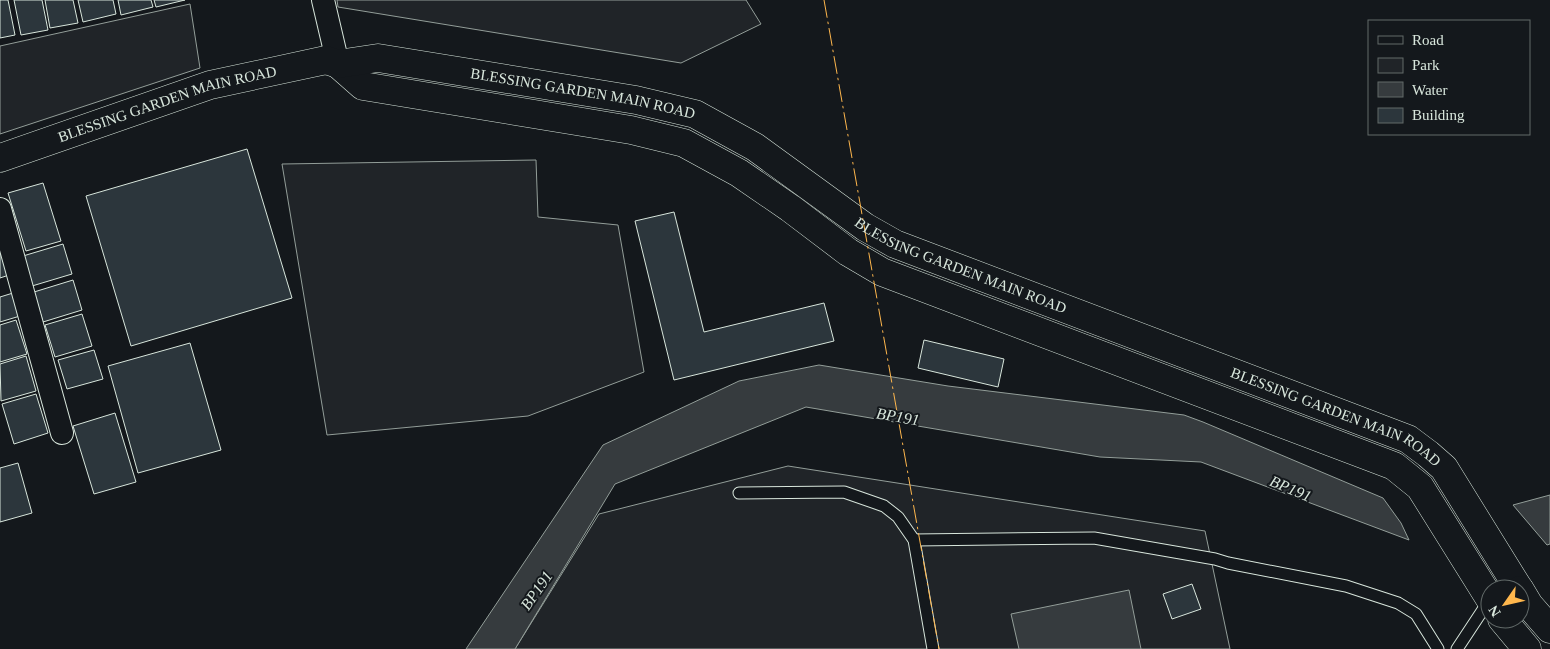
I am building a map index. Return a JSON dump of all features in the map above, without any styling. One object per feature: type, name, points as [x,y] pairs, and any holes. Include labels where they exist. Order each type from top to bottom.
[{"type":"main road","name":"BLESSING GARDEN MAIN ROAD","points":[[338,64],[378,58],[636,100],[695,114],[755,147],[865,227],[895,244],[1408,440],[1444,468],[1513,579]]},
{"type":"main road","name":"BLESSING GARDEN MAIN ROAD","points":[[0,158],[210,85],[326,60],[338,64],[363,86],[631,130],[684,143],[739,173],[790,208],[848,252],[882,272],[1394,466],[1420,487],[1480,583]]},
{"type":"main road","name":"BLESSING GARDEN MAIN ROAD","points":[[1530,605],[1550,629]]},
{"type":"main road","points":[[1510,629],[1527,649]]},
{"type":"street","points":[[323,0],[338,64]]},
{"type":"street","points":[[0,209],[62,433]]},
{"type":"lane","points":[[739,493],[844,492],[884,506],[898,517],[914,540],[933,649]]},
{"type":"lane","points":[[914,540],[1094,538],[1215,559],[1346,586],[1398,603],[1416,614],[1438,649]]},
{"type":"lane","points":[[1457,649],[1480,614]]},
{"type":"green space","points":[[337,0],[746,0],[761,24],[681,63],[338,7]]},
{"type":"green space","points":[[190,4],[200,68],[0,134],[0,46]]},
{"type":"green space","points":[[536,160],[538,217],[618,225],[644,372],[528,416],[327,435],[282,164]]},
{"type":"green space","points":[[788,466],[1205,531],[1230,649],[515,649],[599,514]]},
{"type":"water","name":"BP191","points":[[819,365],[948,386],[1184,415],[1383,498],[1401,523],[1409,540],[1201,462],[1100,457],[806,407],[615,484],[515,649],[466,649],[603,445],[739,381]]},
{"type":"water","points":[[1550,495],[1550,544],[1547,545],[1513,505]]},
{"type":"water","points":[[1129,590],[1141,649],[1019,649],[1011,614]]},
{"type":"building","points":[[0,0],[8,0],[15,35],[0,38]]},
{"type":"building","points":[[14,0],[42,0],[48,30],[21,35]]},
{"type":"building","points":[[45,0],[73,0],[78,23],[50,28]]},
{"type":"building","points":[[78,0],[113,0],[116,14],[83,22]]},
{"type":"building","points":[[118,0],[151,0],[153,7],[121,15]]},
{"type":"building","points":[[154,0],[185,0],[156,7]]},
{"type":"building","points":[[247,149],[292,298],[131,346],[86,196]]},
{"type":"building","points":[[43,183],[61,241],[26,251],[8,193]]},
{"type":"building","points":[[674,212],[704,332],[824,303],[834,341],[674,380],[635,221]]},
{"type":"building","points":[[63,244],[72,274],[32,286],[23,256]]},
{"type":"building","points":[[0,251],[9,275],[0,278]]},
{"type":"building","points":[[73,280],[82,310],[43,322],[34,292]]},
{"type":"building","points":[[13,293],[20,316],[0,322],[0,297]]},
{"type":"building","points":[[82,314],[92,346],[55,357],[45,325]]},
{"type":"building","points":[[16,320],[27,354],[0,362],[0,325]]},
{"type":"building","points":[[924,340],[1004,359],[998,387],[918,368]]},
{"type":"building","points":[[190,343],[221,450],[138,473],[108,366]]},
{"type":"building","points":[[94,350],[103,379],[67,389],[58,360]]},
{"type":"building","points":[[26,356],[36,391],[1,401],[0,364]]},
{"type":"building","points":[[36,394],[48,433],[14,444],[2,404]]},
{"type":"building","points":[[115,413],[136,482],[94,494],[73,426]]},
{"type":"building","points":[[18,463],[32,513],[0,522],[0,468]]},
{"type":"building","points":[[1192,584],[1201,609],[1172,619],[1163,594]]},
{"type":"power","points":[[824,0],[939,649]]}]
